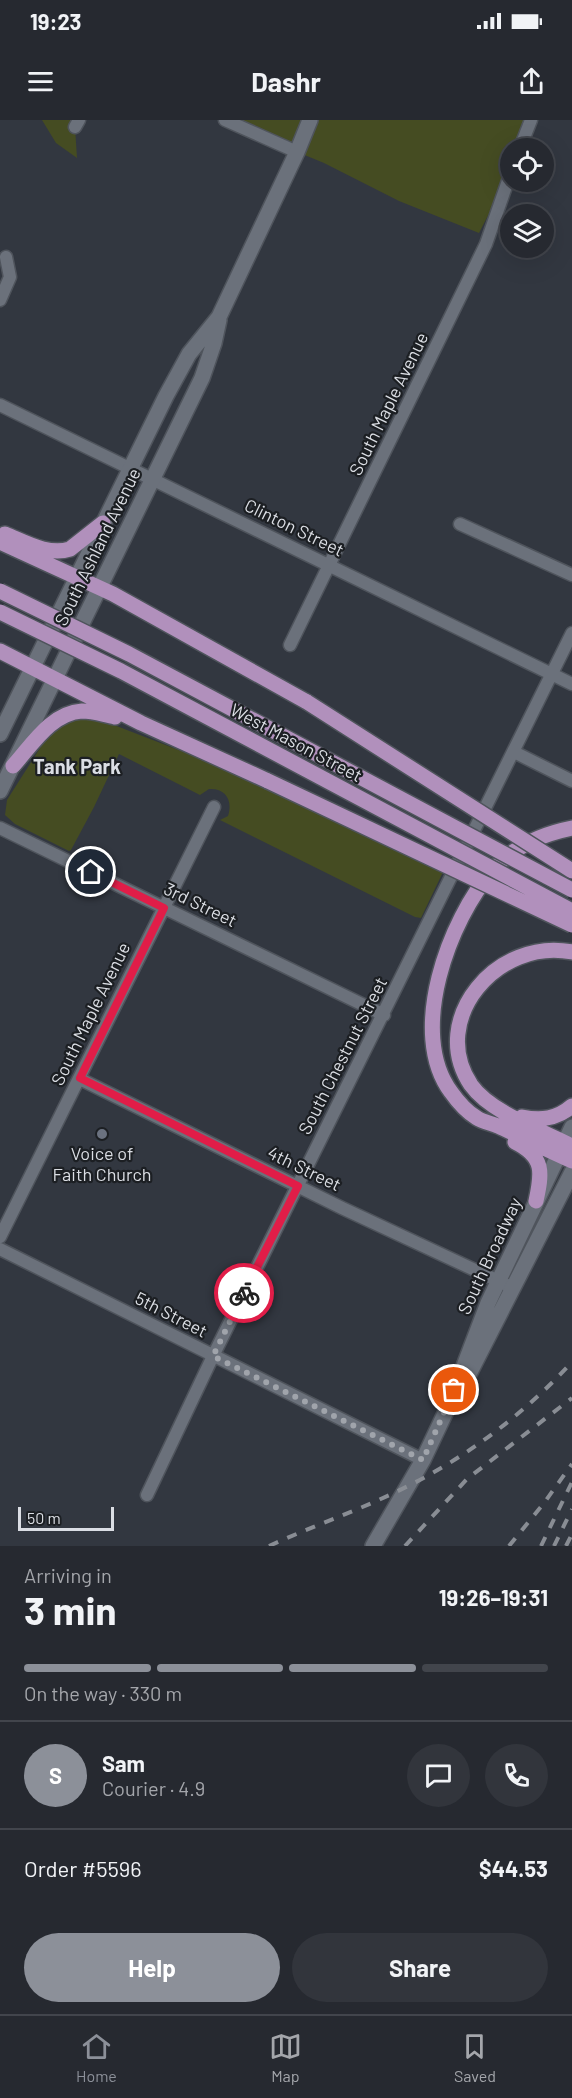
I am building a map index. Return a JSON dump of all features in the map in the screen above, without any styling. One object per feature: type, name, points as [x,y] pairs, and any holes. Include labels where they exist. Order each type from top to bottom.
[{"type":"main road","name":"South Ashland Avenue","points":[[0,734],[184,363],[219,317],[310,120]]},
{"type":"main road","name":"South Ashland Avenue","points":[[0,791],[205,372],[219,317]]},
{"type":"main road","points":[[0,532],[51,551],[63,551],[70,549],[103,523]]},
{"type":"main road","points":[[0,542],[77,576],[307,702],[572,870]]},
{"type":"main road","name":"West Mason Street","points":[[0,591],[129,654],[572,890]]},
{"type":"main road","name":"West Mason Street","points":[[0,612],[121,671],[572,911]]},
{"type":"main road","points":[[0,651],[141,723],[572,925]]},
{"type":"main road","points":[[13,766],[48,727],[74,712],[95,712],[141,723]]},
{"type":"main road","points":[[536,1201],[540,1170],[536,1157],[521,1145],[489,1129],[450,1091],[436,1058],[432,1016],[441,969],[462,917],[492,870],[510,854],[533,840],[572,828]]},
{"type":"main road","points":[[567,1151],[482,1098],[469,1082],[459,1052],[459,1035],[462,1018],[480,983],[504,964],[523,955],[547,951],[572,952]]},
{"type":"main road","points":[[495,1107],[524,1117],[544,1119],[558,1115],[572,1106]]},
{"type":"main road","points":[[478,1118],[567,1151]]},
{"type":"main road","name":"South Broadway","points":[[373,1546],[423,1460],[450,1403],[464,1361],[498,1281],[536,1201],[567,1151],[572,1127]]},
{"type":"main road","name":"South Broadway","points":[[450,1403],[469,1374],[572,1172]]},
{"type":"street","points":[[225,120],[297,152]]},
{"type":"street","points":[[524,138],[531,120]]},
{"type":"street","name":"South Maple Avenue","points":[[291,645],[486,244],[504,192]]},
{"type":"street","points":[[0,300],[10,277],[6,257]]},
{"type":"street","name":"Clinton Street","points":[[0,405],[572,684]]},
{"type":"street","points":[[460,524],[572,575]]},
{"type":"street","name":"South Chestnut Street","points":[[147,1495],[213,1356],[572,633]]},
{"type":"street","points":[[514,752],[572,781]]},
{"type":"street","name":"South Maple Avenue","points":[[0,1237],[214,807]]},
{"type":"street","name":"3rd Street","points":[[0,828],[384,1015]]},
{"type":"street","name":"4th Street","points":[[80,1078],[298,1186],[513,1288]]},
{"type":"street","name":"5th Street","points":[[0,1249],[423,1460]]},
{"type":"green space","points":[[42,120],[79,120],[75,127],[77,158],[56,143]]},
{"type":"green space","points":[[225,120],[531,120],[524,138],[500,138],[500,192],[479,233],[399,201],[324,163]]},
{"type":"green space","points":[[76,719],[98,720],[114,725],[207,761],[443,872],[421,918],[220,820],[228,816],[230,805],[224,793],[209,789],[200,795],[119,754],[71,850],[15,824],[5,815],[7,800],[48,736],[63,724]]},
{"type":"railway","points":[[269,1546],[391,1494],[453,1461],[516,1415],[572,1362]]},
{"type":"railway","points":[[405,1546],[467,1479],[572,1398]]},
{"type":"railway","points":[[509,1546],[572,1464]]},
{"type":"railway","points":[[541,1546],[572,1482]]},
{"type":"railway","points":[[554,1546],[572,1509]]},
{"type":"railway","points":[[566,1546],[572,1534]]},
{"type":"way so far","points":[[244,1293],[213,1356],[423,1460],[454,1390]]},
{"type":"place","name":"Voice of Faith Church","points":[[102,1134]]},
{"type":"district","name":"Tank Park","points":[[77,767]]},
{"type":"route","points":[[91,872],[164,908],[80,1078],[298,1186],[244,1293]]}]
